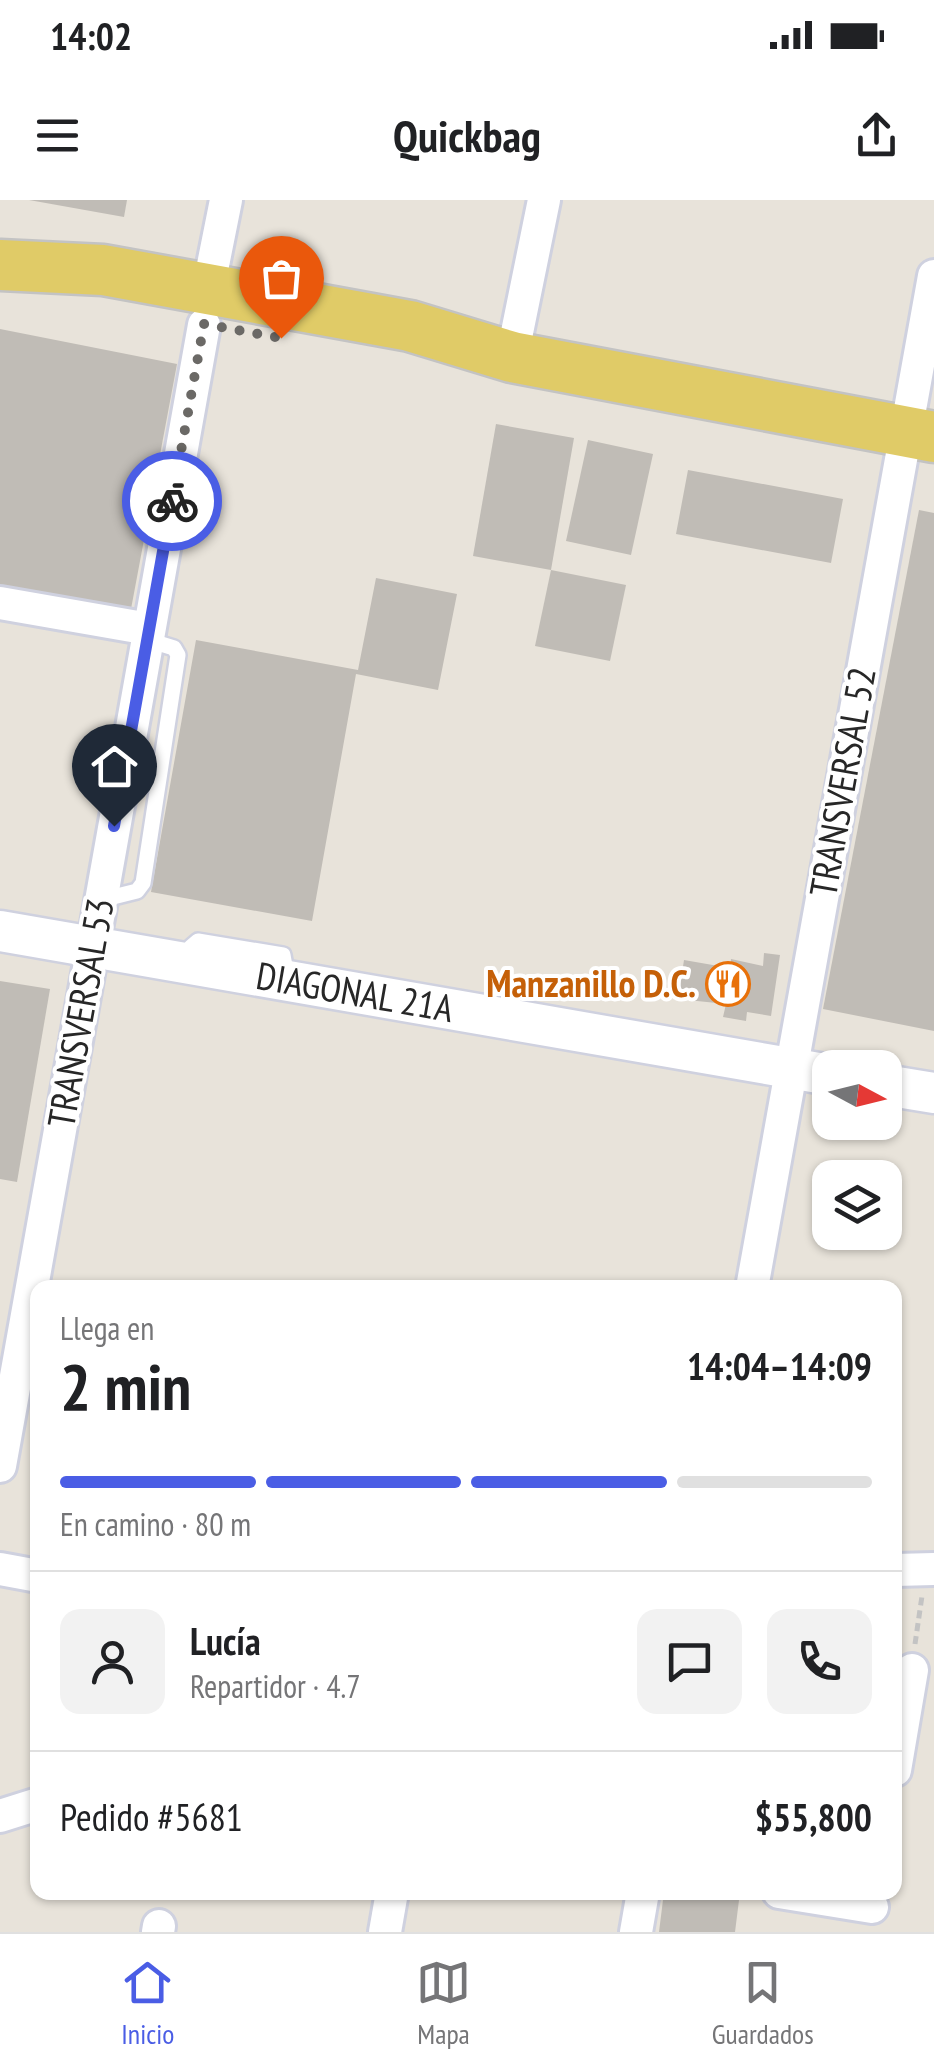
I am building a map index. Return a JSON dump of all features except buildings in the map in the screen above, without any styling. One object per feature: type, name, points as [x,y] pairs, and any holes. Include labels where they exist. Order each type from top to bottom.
[{"type":"main road","points":[[0,267],[91,299],[206,307],[396,357],[512,356],[920,435]]},
{"type":"street","name":"TRANSVERSAL 53","points":[[33,1280],[226,200]]},
{"type":"street","points":[[512,356],[544,200]]},
{"type":"street","name":"TRANSVERSAL 52","points":[[754,1280],[811,1072],[920,435],[934,276]]},
{"type":"street","points":[[0,602],[149,634]]},
{"type":"street","name":"DIAGONAL 21A","points":[[0,931],[811,1072]]},
{"type":"street","points":[[902,1087],[934,1093]]},
{"type":"street","name":"TRANSVERSAL 53","points":[[0,1466],[30,1299]]},
{"type":"street","points":[[0,1569],[30,1575]]},
{"type":"street","points":[[902,1729],[912,1670]]},
{"type":"street","points":[[0,1816],[30,1807]]},
{"type":"street","points":[[385,1932],[391,1900]]},
{"type":"street","points":[[636,1932],[642,1900]]},
{"type":"street","points":[[818,1900],[871,1911]]},
{"type":"path","points":[[912,1670],[918,1569]]},
{"type":"way so far","points":[[172,501],[204,324],[281,338]]},
{"type":"place","name":"Manzanillo D.C.","points":[[728,984]]},
{"type":"route","points":[[114,826],[172,501]]}]
